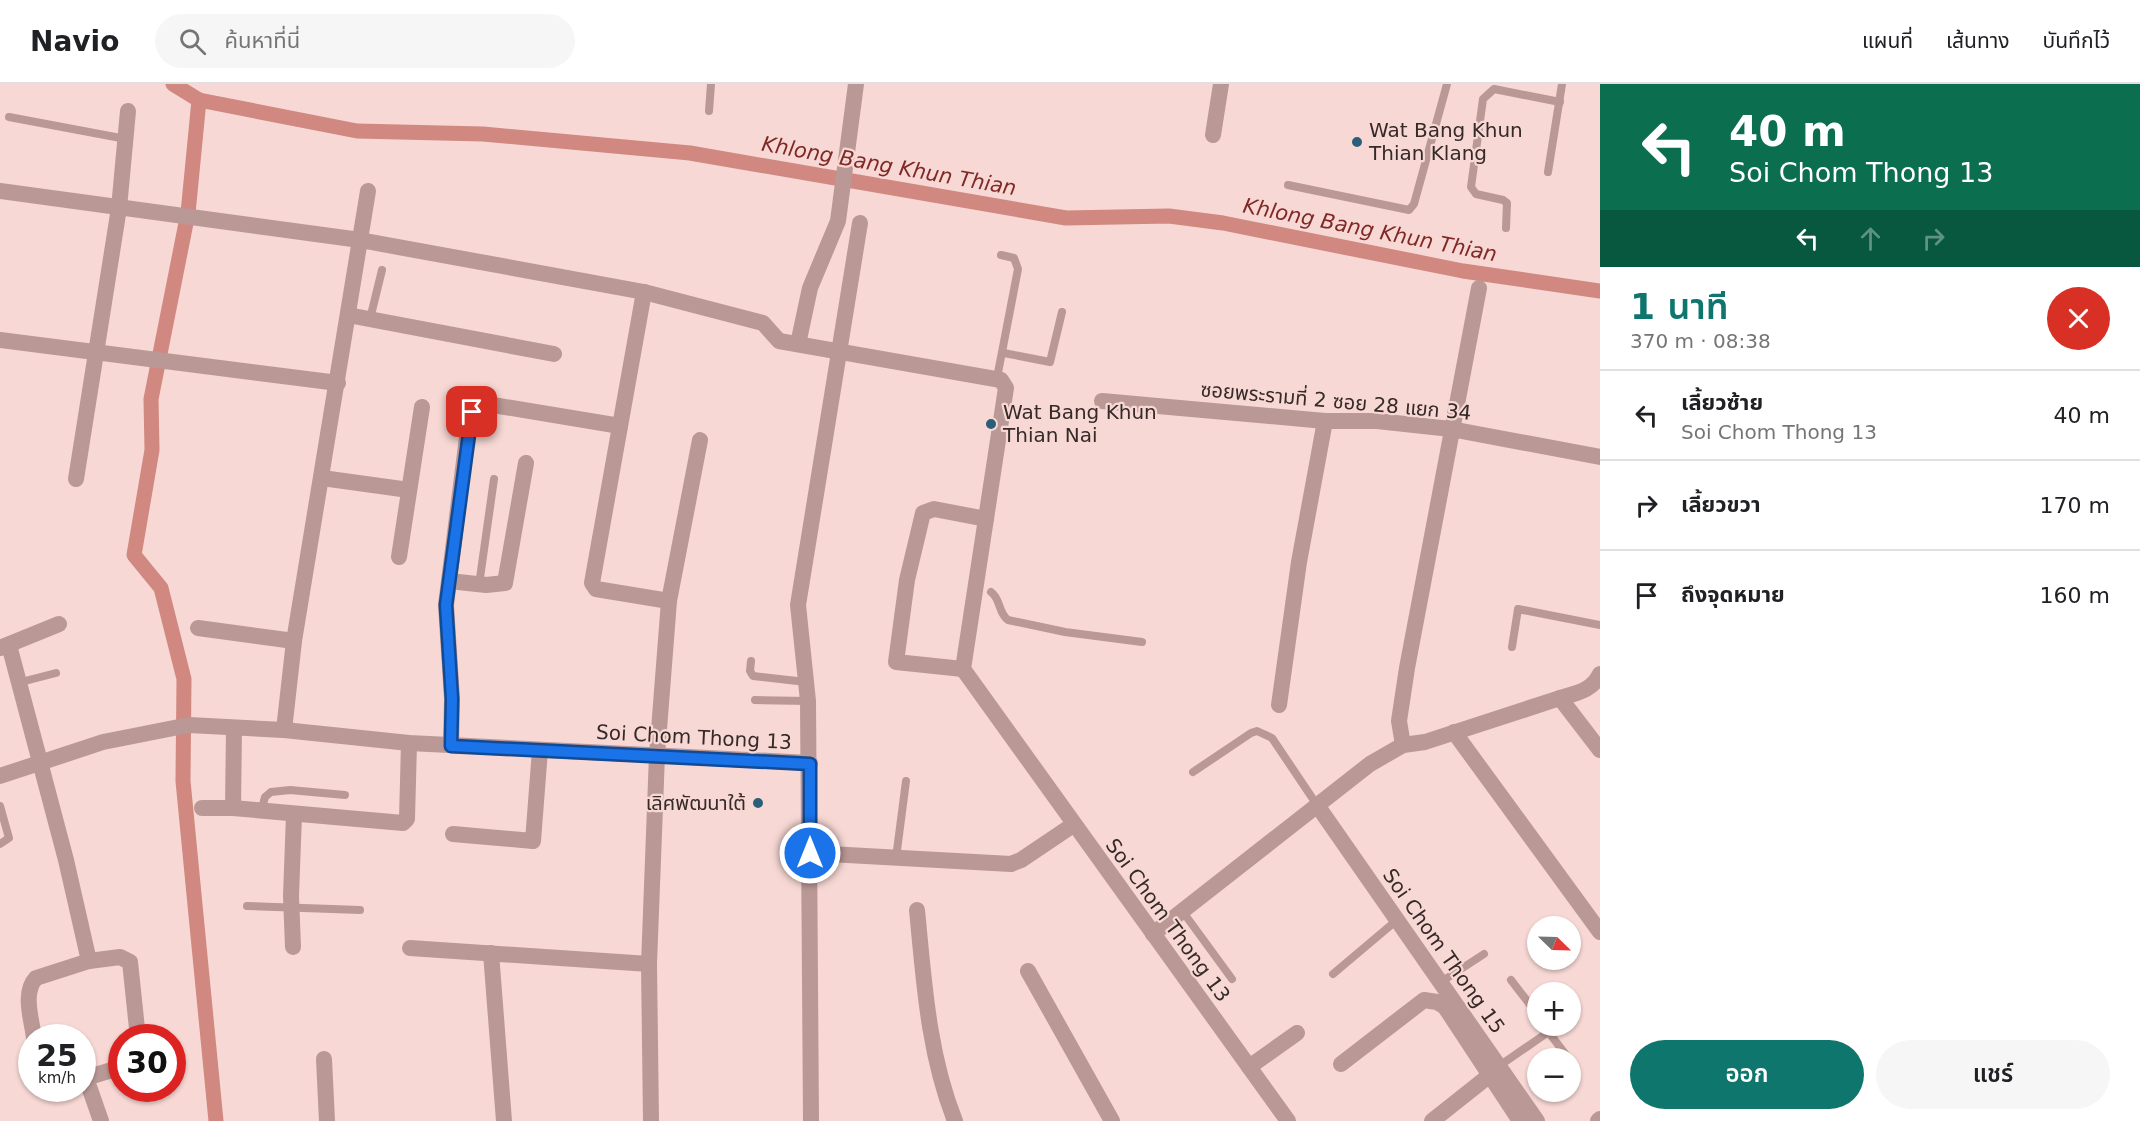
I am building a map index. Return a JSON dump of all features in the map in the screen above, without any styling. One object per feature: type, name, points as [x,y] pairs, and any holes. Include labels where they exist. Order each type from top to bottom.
[{"type":"street","points":[[798,344],[810,288],[839,212],[856,84]]},
{"type":"street","points":[[1213,135],[1221,84]]},
{"type":"street","points":[[76,479],[119,208],[128,111]]},
{"type":"street","points":[[0,191],[360,240],[644,292],[763,323],[777,340],[997,378],[1006,388],[986,519],[983,590],[963,669],[897,664],[895,659],[905,591],[919,520],[923,513],[934,509],[986,519]]},
{"type":"street","points":[[284,730],[294,641],[368,191]]},
{"type":"street","points":[[810,764],[808,701],[798,605],[861,223]]},
{"type":"street","points":[[1403,745],[1399,721],[1407,668],[1479,288]]},
{"type":"street","points":[[644,292],[592,583],[596,589],[669,601]]},
{"type":"street","points":[[348,315],[554,354]]},
{"type":"street","points":[[0,340],[338,383]]},
{"type":"street","name":"ซอยพระรามที่ 2 ซอย 28 แยก 34","points":[[1102,401],[1325,421],[1377,421],[1451,429],[1600,457]]},
{"type":"street","points":[[451,746],[452,699],[446,605],[469,422],[474,408],[487,404],[620,426]]},
{"type":"street","points":[[399,557],[422,406]]},
{"type":"street","points":[[1279,705],[1299,562],[1325,421]]},
{"type":"street","points":[[651,1121],[649,964],[657,755],[669,601],[700,440]]},
{"type":"street","points":[[449,581],[500,585],[507,578],[526,463]]},
{"type":"street","points":[[322,478],[409,490]]},
{"type":"street","points":[[59,624],[4,646],[21,682],[89,961]]},
{"type":"street","points":[[198,628],[294,641]]},
{"type":"street","name":"Soi Chom Thong 13","points":[[963,669],[1288,1121]]},
{"type":"street","points":[[1153,934],[1370,764],[1403,745],[1425,742],[1587,689],[1595,684],[1600,674]]},
{"type":"street","points":[[1560,698],[1600,750]]},
{"type":"street","name":"Soi Chom Thong 13","points":[[0,776],[103,742],[189,725],[284,730],[451,746],[810,764],[811,1121]]},
{"type":"street","points":[[233,808],[234,728]]},
{"type":"street","points":[[1454,732],[1600,932]]},
{"type":"street","points":[[202,808],[233,808],[400,824],[405,822],[409,743]]},
{"type":"street","points":[[453,834],[533,841],[540,750]]},
{"type":"street","name":"Soi Chom Thong 15","points":[[1317,805],[1441,982],[1494,1071],[1537,1121]]},
{"type":"street","points":[[293,947],[291,906],[294,815]]},
{"type":"street","points":[[810,853],[1011,864],[1073,825]]},
{"type":"street","points":[[917,910],[928,1027],[946,1100],[954,1121]]},
{"type":"street","points":[[410,948],[649,964]]},
{"type":"street","points":[[491,953],[504,1121]]},
{"type":"street","points":[[32,1024],[29,988],[36,978],[109,957],[125,958],[129,962],[136,1024]]},
{"type":"street","points":[[1028,971],[1112,1121]]},
{"type":"street","points":[[1341,1064],[1424,1000],[1431,1000],[1445,1007],[1494,1071],[1520,1121]]},
{"type":"street","points":[[1249,1067],[1297,1033]]},
{"type":"street","points":[[324,1059],[327,1121]]},
{"type":"street","points":[[1432,1121],[1494,1071]]},
{"type":"street","points":[[93,1102],[101,1121]]},
{"type":"lane","points":[[709,111],[711,84]]},
{"type":"lane","points":[[1288,185],[1409,210],[1414,204],[1447,84]]},
{"type":"lane","points":[[1548,172],[1562,84]]},
{"type":"lane","points":[[1506,228],[1507,203],[1476,194],[1471,187],[1483,99],[1494,89],[1560,102]]},
{"type":"lane","points":[[9,117],[126,139]]},
{"type":"lane","points":[[997,378],[1004,353],[1018,266],[1014,258],[1001,255]]},
{"type":"lane","points":[[369,319],[382,270]]},
{"type":"lane","points":[[1004,353],[1050,362],[1062,312]]},
{"type":"lane","points":[[479,585],[494,480]]},
{"type":"lane","points":[[983,590],[996,597],[1008,620],[1065,632],[1142,642]]},
{"type":"lane","points":[[1512,646],[1518,609],[1600,624]]},
{"type":"lane","points":[[751,661],[750,671],[753,676],[806,682]]},
{"type":"lane","points":[[21,682],[56,673]]},
{"type":"lane","points":[[755,700],[808,701]]},
{"type":"lane","points":[[1193,772],[1251,733],[1264,732],[1272,738],[1317,805]]},
{"type":"lane","points":[[896,858],[906,781]]},
{"type":"lane","points":[[261,812],[266,797],[276,790],[345,795]]},
{"type":"lane","points":[[0,806],[9,838],[0,844]]},
{"type":"lane","points":[[247,906],[360,910]]},
{"type":"lane","points":[[1183,912],[1232,979]]},
{"type":"lane","points":[[1333,974],[1397,920]]},
{"type":"lane","points":[[1441,982],[1484,954]]},
{"type":"lane","points":[[1511,980],[1527,1001]]},
{"type":"lane","points":[[1494,1071],[1536,1036]]},
{"type":"waterway","name":"Khlong Bang Khun Thian","points":[[173,84],[199,100],[357,131],[483,134],[690,153],[1066,218],[1169,216],[1223,223],[1463,271],[1600,291]]},
{"type":"waterway","points":[[199,100],[188,213],[151,399],[152,450],[134,555],[161,588],[184,679],[183,781],[216,1121]]},
{"type":"place","name":"Wat Bang Khun Thian Klang","points":[[1357,142]]},
{"type":"place","name":"Wat Bang Khun Thian Nai","points":[[991,424]]},
{"type":"place","name":"เลิศพัฒนาใต้","points":[[758,803]]},
{"type":"route","points":[[472,412],[446,605],[452,699],[451,746],[810,764],[810,853]]}]
